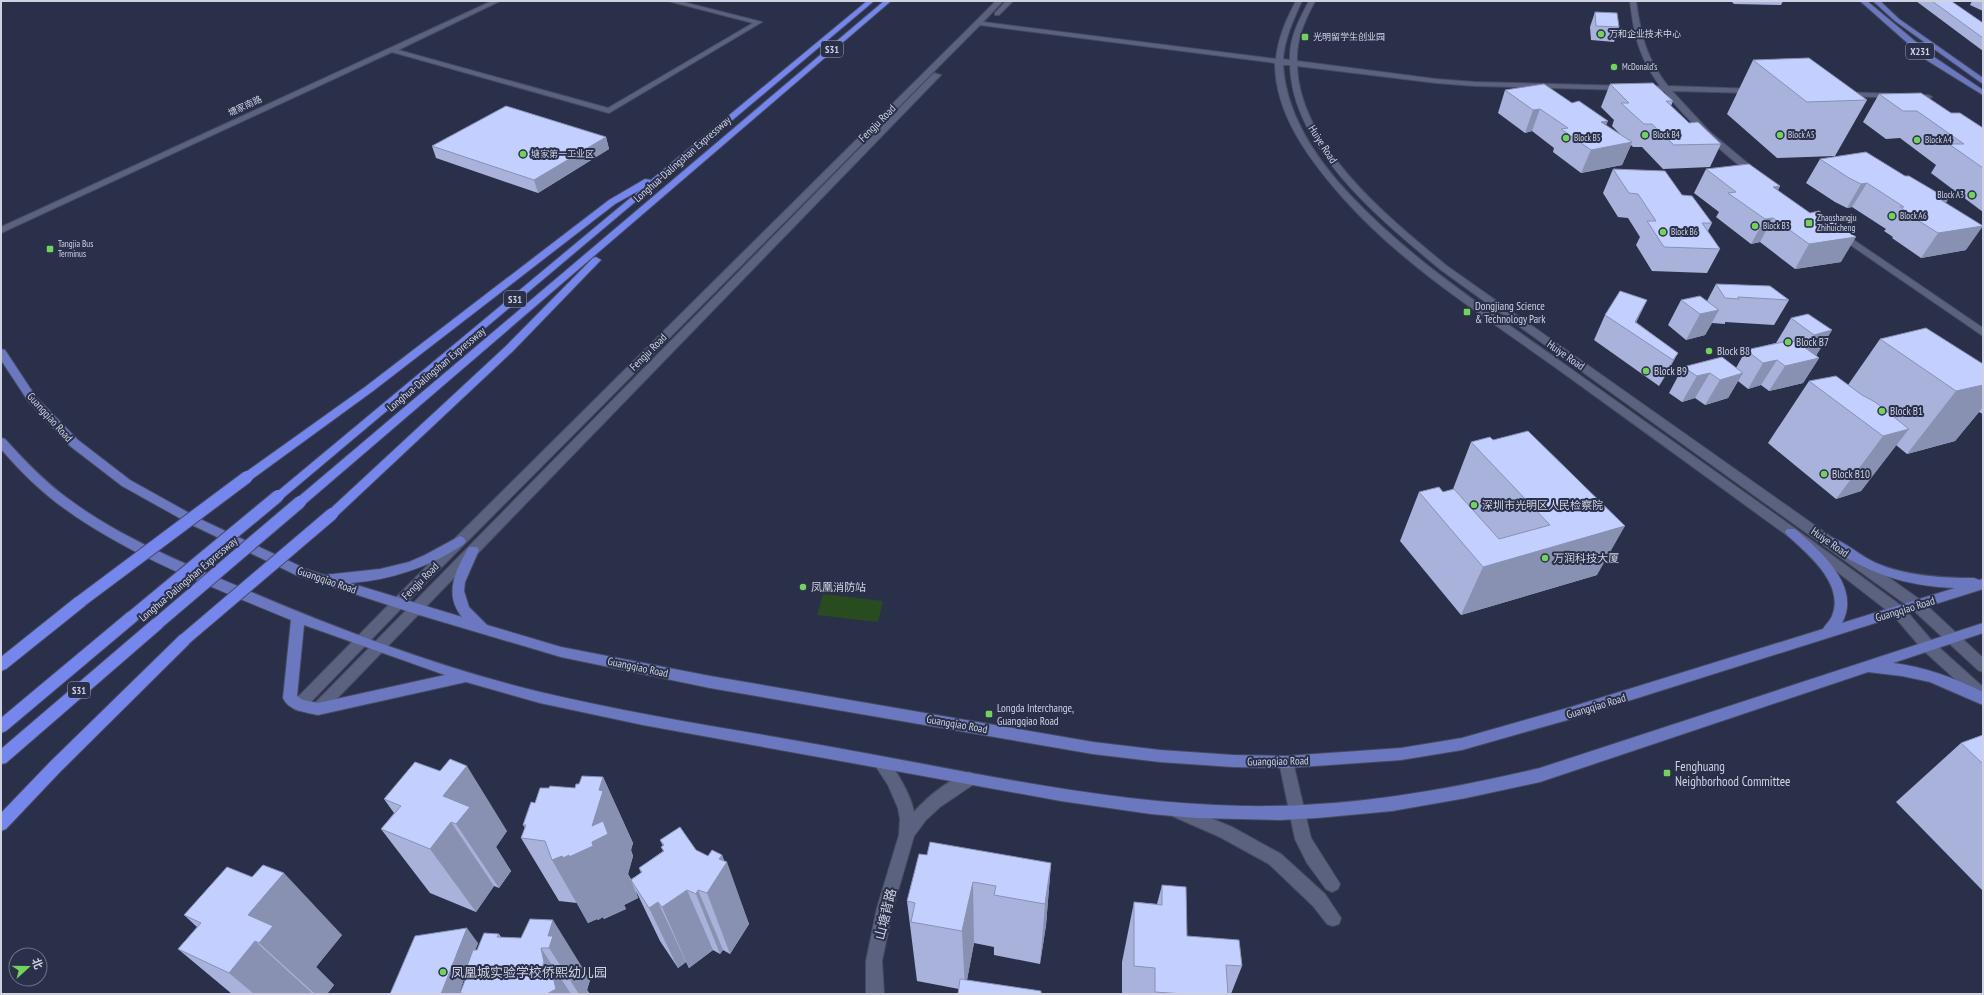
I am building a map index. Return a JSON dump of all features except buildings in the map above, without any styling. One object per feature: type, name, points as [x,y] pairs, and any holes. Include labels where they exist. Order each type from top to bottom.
[{"type":"highway","name":"Longhua-Dalingshan Expressway","points":[[1,727],[680,162],[871,1]]},
{"type":"highway","name":"Longhua-Dalingshan Expressway","points":[[1,758],[888,1]]},
{"type":"highway","points":[[1,665],[81,601],[247,477],[369,389],[612,202],[680,162]]},
{"type":"highway","points":[[1,824],[55,767],[185,639],[332,514],[509,350],[604,252],[668,189]]},
{"type":"main road","name":"X231","points":[[1862,1],[1931,59],[1983,93]]},
{"type":"main road","name":"X231","points":[[1876,1],[1896,20],[1983,82]]},
{"type":"main road","name":"Guangqiao Road","points":[[1,352],[32,399],[74,443],[126,483],[196,522],[310,576],[398,604],[561,652],[710,682],[1093,748],[1160,756],[1233,761],[1286,762],[1401,754],[1462,744],[1526,727],[1826,634],[1983,583]]},
{"type":"main road","points":[[1,442],[24,468],[78,512],[151,554],[261,603],[378,648],[532,696],[689,729],[1094,800],[1169,808],[1239,812],[1297,813],[1404,803],[1471,792],[1540,775],[1983,628]]},
{"type":"main road","points":[[1791,532],[1819,559],[1836,583],[1840,594],[1842,604],[1839,620],[1826,634]]},
{"type":"main road","points":[[310,576],[345,578],[393,572],[423,562],[460,541]]},
{"type":"main road","points":[[1830,542],[1872,566],[1891,573],[1937,581],[1983,583]]},
{"type":"main road","points":[[473,550],[461,572],[457,597],[466,614],[487,630]]},
{"type":"main road","points":[[298,617],[290,698],[299,705],[318,709],[468,676]]},
{"type":"main road","points":[[1863,668],[1886,668],[1912,671],[1938,678],[1983,699]]},
{"type":"street","name":"塘家南路","points":[[1,230],[497,1]]},
{"type":"street","points":[[391,50],[609,111],[758,22],[671,1]]},
{"type":"street","points":[[700,8],[712,1]]},
{"type":"street","name":"Fengju Road","points":[[318,709],[982,24],[1000,1]]},
{"type":"street","name":"Fengju Road","points":[[299,705],[460,541],[982,24],[1010,1]]},
{"type":"street","name":"Huiye Road","points":[[1298,1],[1283,34],[1279,61],[1280,80],[1296,128],[1308,148],[1342,191],[1394,241],[1430,272],[1791,532],[1898,611],[1928,646],[1983,696]]},
{"type":"street","name":"Huiye Road","points":[[1312,1],[1298,30],[1292,63],[1294,81],[1298,96],[1311,128],[1323,147],[1357,189],[1408,238],[1444,268],[1917,605],[1983,666]]},
{"type":"street","points":[[1633,1],[1636,30],[1640,45],[1667,89],[1702,130],[1728,153],[1764,181]]},
{"type":"street","points":[[982,24],[1436,81],[1475,84],[1762,92]]},
{"type":"street","points":[[1833,94],[1928,97]]},
{"type":"street","points":[[1828,225],[1983,333]]},
{"type":"street","points":[[880,762],[894,780],[906,808],[907,835]]},
{"type":"street","points":[[1286,762],[1297,813],[1307,845],[1313,858],[1332,884]]},
{"type":"street","points":[[907,835],[924,810],[935,800],[969,779]]},
{"type":"street","points":[[1169,808],[1226,832],[1275,859],[1319,900],[1334,918]]},
{"type":"street","name":"山塘背路","points":[[874,994],[874,961],[885,908],[907,835]]},
{"type":"green space","points":[[823,594],[883,601],[878,622],[817,615]]},
{"type":"place","name":"万和企业技术中心","points":[[1601,34]]},
{"type":"place","name":"光明留学生创业园","points":[[1305,37]]},
{"type":"place","name":"McDonald's","points":[[1614,67]]},
{"type":"place","name":"Block B4","points":[[1645,135]]},
{"type":"place","name":"Block A5","points":[[1780,135]]},
{"type":"place","name":"Block B5","points":[[1566,138]]},
{"type":"place","name":"Block A4","points":[[1917,140]]},
{"type":"place","name":"塘家第一工业区","points":[[523,154]]},
{"type":"place","name":"Block A3","points":[[1972,195]]},
{"type":"place","name":"Block A6","points":[[1892,216]]},
{"type":"place","name":"Zhaoshangju Zhihuicheng","points":[[1809,223]]},
{"type":"place","name":"Block B3","points":[[1755,226]]},
{"type":"place","name":"Block B6","points":[[1663,232]]},
{"type":"place","name":"Tangjia Bus Terminus","points":[[50,249]]},
{"type":"place","name":"Dongjiang Science & Technology Park","points":[[1467,312]]},
{"type":"place","name":"Block B7","points":[[1788,342]]},
{"type":"place","name":"Block B8","points":[[1709,351]]},
{"type":"place","name":"Block B9","points":[[1646,371]]},
{"type":"place","name":"Block B1","points":[[1882,411]]},
{"type":"place","name":"Block B10","points":[[1824,474]]},
{"type":"place","name":"深圳市光明区人民检察院","points":[[1474,505]]},
{"type":"place","name":"万润科技大厦","points":[[1545,558]]},
{"type":"place","name":"凤凰消防站","points":[[803,587]]},
{"type":"place","name":"Longda Interchange, Guangqiao Road","points":[[989,714]]},
{"type":"place","name":"Fenghuang Neighborhood Committee","points":[[1667,773]]},
{"type":"place","name":"凤凰城实验学校侨熙幼儿园","points":[[443,972]]}]
